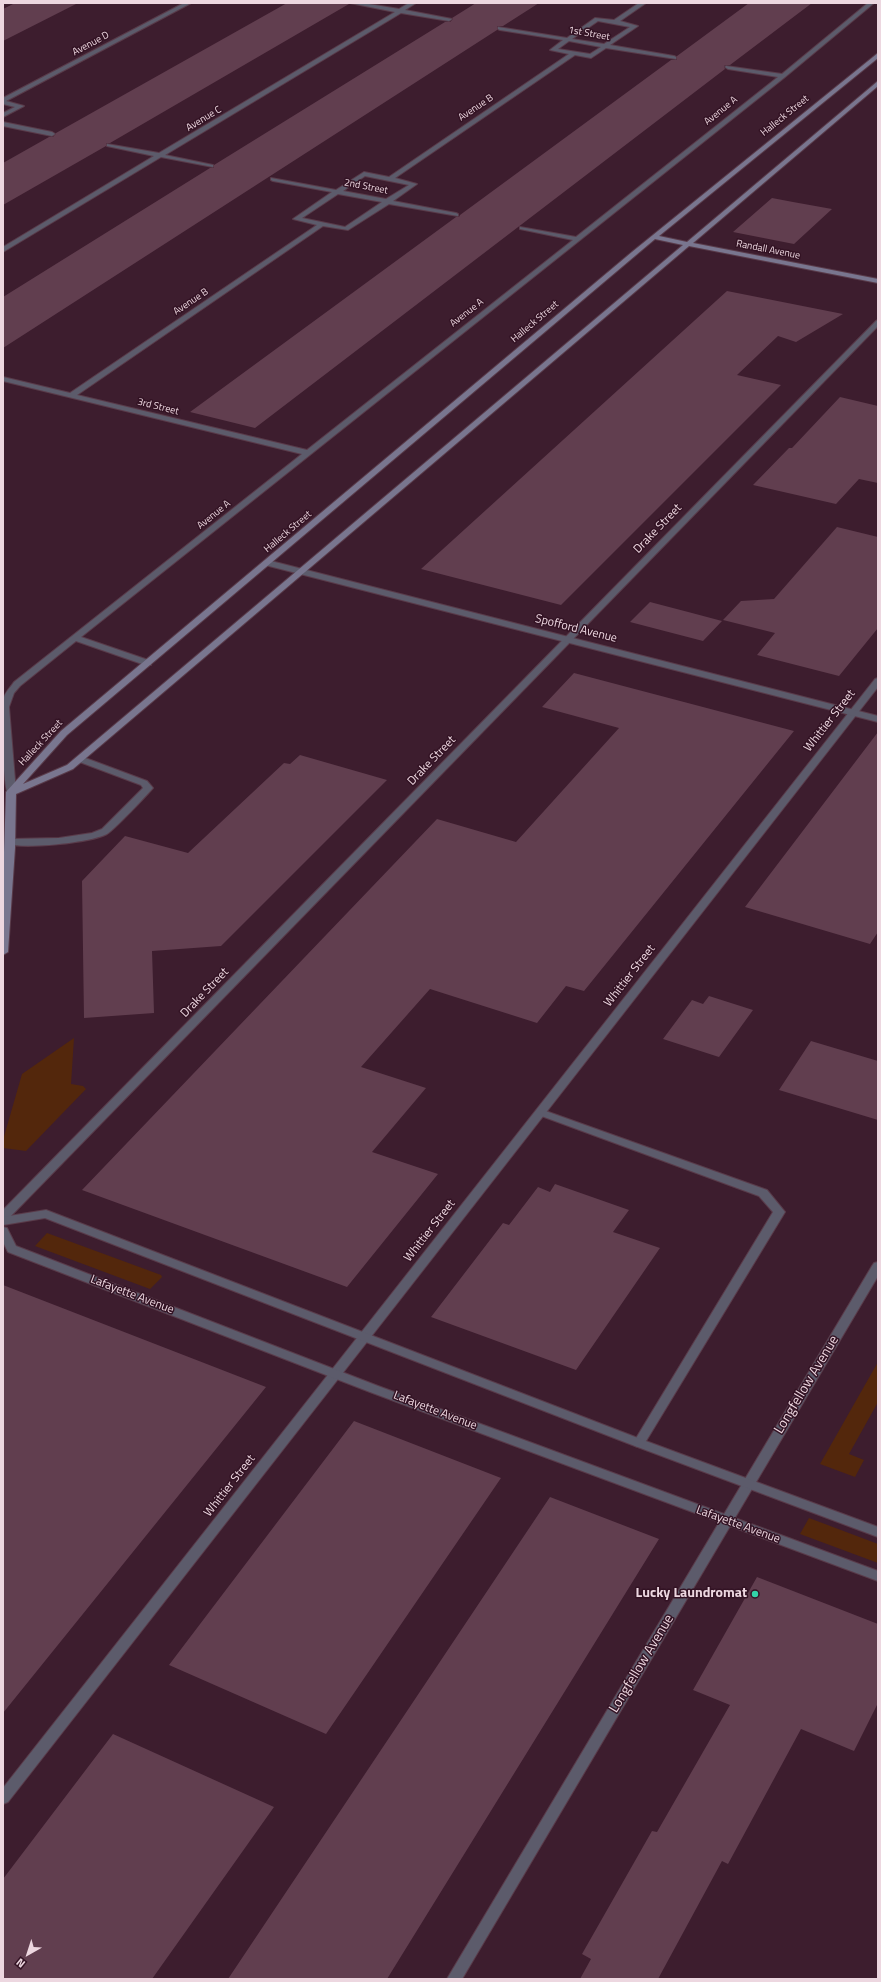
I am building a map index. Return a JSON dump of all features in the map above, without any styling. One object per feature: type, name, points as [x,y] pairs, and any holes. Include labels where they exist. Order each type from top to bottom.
[{"type":"main road","name":"Halleck Street","points":[[11,792],[64,733],[654,237],[878,55]]},
{"type":"main road","name":"Halleck Street","points":[[11,792],[70,767],[80,759],[878,83]]},
{"type":"main road","name":"Randall Avenue","points":[[654,237],[878,281]]},
{"type":"main road","points":[[3,952],[10,842],[11,792]]},
{"type":"street","name":"Avenue D","points":[[3,101],[188,3]]},
{"type":"street","points":[[353,3],[449,19]]},
{"type":"street","name":"Avenue C","points":[[3,250],[413,3]]},
{"type":"street","points":[[615,22],[643,3]]},
{"type":"street","name":"Avenue A","points":[[11,792],[5,707],[10,693],[17,684],[783,76],[871,3]]},
{"type":"street","points":[[598,19],[635,26],[591,56],[553,50],[568,40],[598,19]]},
{"type":"street","name":"1st Street","points":[[500,28],[674,58]]},
{"type":"street","name":"Avenue B","points":[[390,179],[574,53]]},
{"type":"street","points":[[728,67],[783,76]]},
{"type":"street","name":"Avenue D","points":[[3,101],[21,106],[3,115]]},
{"type":"street","points":[[3,124],[52,134]]},
{"type":"street","points":[[109,146],[211,166]]},
{"type":"street","points":[[364,174],[414,184],[346,230],[296,219],[337,192],[364,174]]},
{"type":"street","name":"2nd Street","points":[[273,178],[456,215]]},
{"type":"street","name":"Avenue B","points":[[71,396],[322,224]]},
{"type":"street","points":[[522,228],[578,239]]},
{"type":"street","name":"Drake Street","points":[[3,1217],[878,322]]},
{"type":"street","name":"3rd Street","points":[[3,379],[308,453]]},
{"type":"street","name":"Spofford Avenue","points":[[268,563],[878,719]]},
{"type":"street","points":[[76,638],[148,663]]},
{"type":"street","name":"Whittier Street","points":[[3,1798],[878,681]]},
{"type":"street","points":[[10,842],[70,839],[97,835],[105,831],[148,788],[144,783],[80,759]]},
{"type":"street","points":[[540,1112],[763,1193],[780,1212],[639,1443]]},
{"type":"street","points":[[3,1221],[46,1214],[362,1338],[748,1485],[878,1532]]},
{"type":"street","name":"Lafayette Avenue","points":[[3,1231],[12,1249],[334,1374],[726,1521],[878,1576]]},
{"type":"street","name":"Longfellow Avenue","points":[[454,1979],[878,1266]]},
{"type":"shaded area","points":[[74,1038],[71,1084],[83,1086],[86,1089],[26,1151],[3,1148],[3,1140],[22,1074]]},
{"type":"shaded area","points":[[47,1233],[161,1275],[162,1277],[150,1289],[35,1246]]},
{"type":"shaded area","points":[[878,1362],[878,1402],[849,1454],[864,1460],[855,1477],[820,1464]]},
{"type":"shaded area","points":[[809,1518],[878,1544],[878,1563],[800,1534]]},
{"type":"building","points":[[15,3],[78,3],[3,41],[3,9]]},
{"type":"building","points":[[287,3],[349,4],[110,143],[106,143],[106,146],[3,205],[3,163],[49,137],[53,137],[56,133]]},
{"type":"building","points":[[476,3],[539,3],[503,26],[497,26],[497,30],[3,348],[3,297],[210,168],[214,168],[214,165],[445,22],[450,22],[453,19],[452,18]]},
{"type":"building","points":[[749,3],[812,3],[730,65],[725,65],[725,69],[255,428],[190,412],[456,217],[459,217],[671,60],[677,60],[677,56]]},
{"type":"building","points":[[772,198],[832,209],[794,244],[733,232]]},
{"type":"building","points":[[727,291],[843,314],[796,342],[778,336],[737,375],[781,385],[561,605],[421,569]]},
{"type":"building","points":[[840,397],[878,406],[878,483],[859,479],[836,504],[753,485],[789,448],[792,448]]},
{"type":"building","points":[[837,527],[878,537],[878,628],[839,676],[757,655],[775,633],[723,620],[741,601],[774,599]]},
{"type":"building","points":[[650,602],[722,621],[703,641],[630,622]]},
{"type":"building","points":[[574,673],[794,731],[584,991],[566,986],[537,1023],[430,989],[361,1067],[426,1088],[372,1152],[438,1174],[347,1287],[82,1190],[437,819],[516,842],[619,728],[542,707]]},
{"type":"building","points":[[878,732],[878,932],[870,944],[745,907]]},
{"type":"building","points":[[300,755],[387,780],[221,946],[152,951],[154,1013],[84,1018],[82,881],[125,836],[188,853],[284,763],[290,764]]},
{"type":"building","points":[[709,996],[753,1010],[719,1057],[663,1039],[692,1000],[703,1004]]},
{"type":"building","points":[[811,1041],[878,1061],[878,1120],[779,1090]]},
{"type":"building","points":[[555,1184],[629,1210],[613,1232],[660,1248],[576,1370],[431,1317],[503,1223],[509,1225],[538,1187],[550,1192]]},
{"type":"building","points":[[3,1285],[266,1387],[3,1713]]},
{"type":"building","points":[[354,1421],[501,1478],[326,1734],[169,1665]]},
{"type":"building","points":[[550,1497],[659,1539],[387,1979],[228,1979]]},
{"type":"building","points":[[757,1577],[878,1624],[878,1703],[854,1751],[801,1729],[728,1864],[722,1861],[658,1979],[580,1979],[591,1959],[582,1954],[652,1831],[657,1832],[730,1705],[693,1690]]},
{"type":"building","points":[[113,1734],[274,1807],[152,1979],[3,1979],[3,1879]]},
{"type":"place","name":"Lucky Laundromat","points":[[755,1594]]}]
